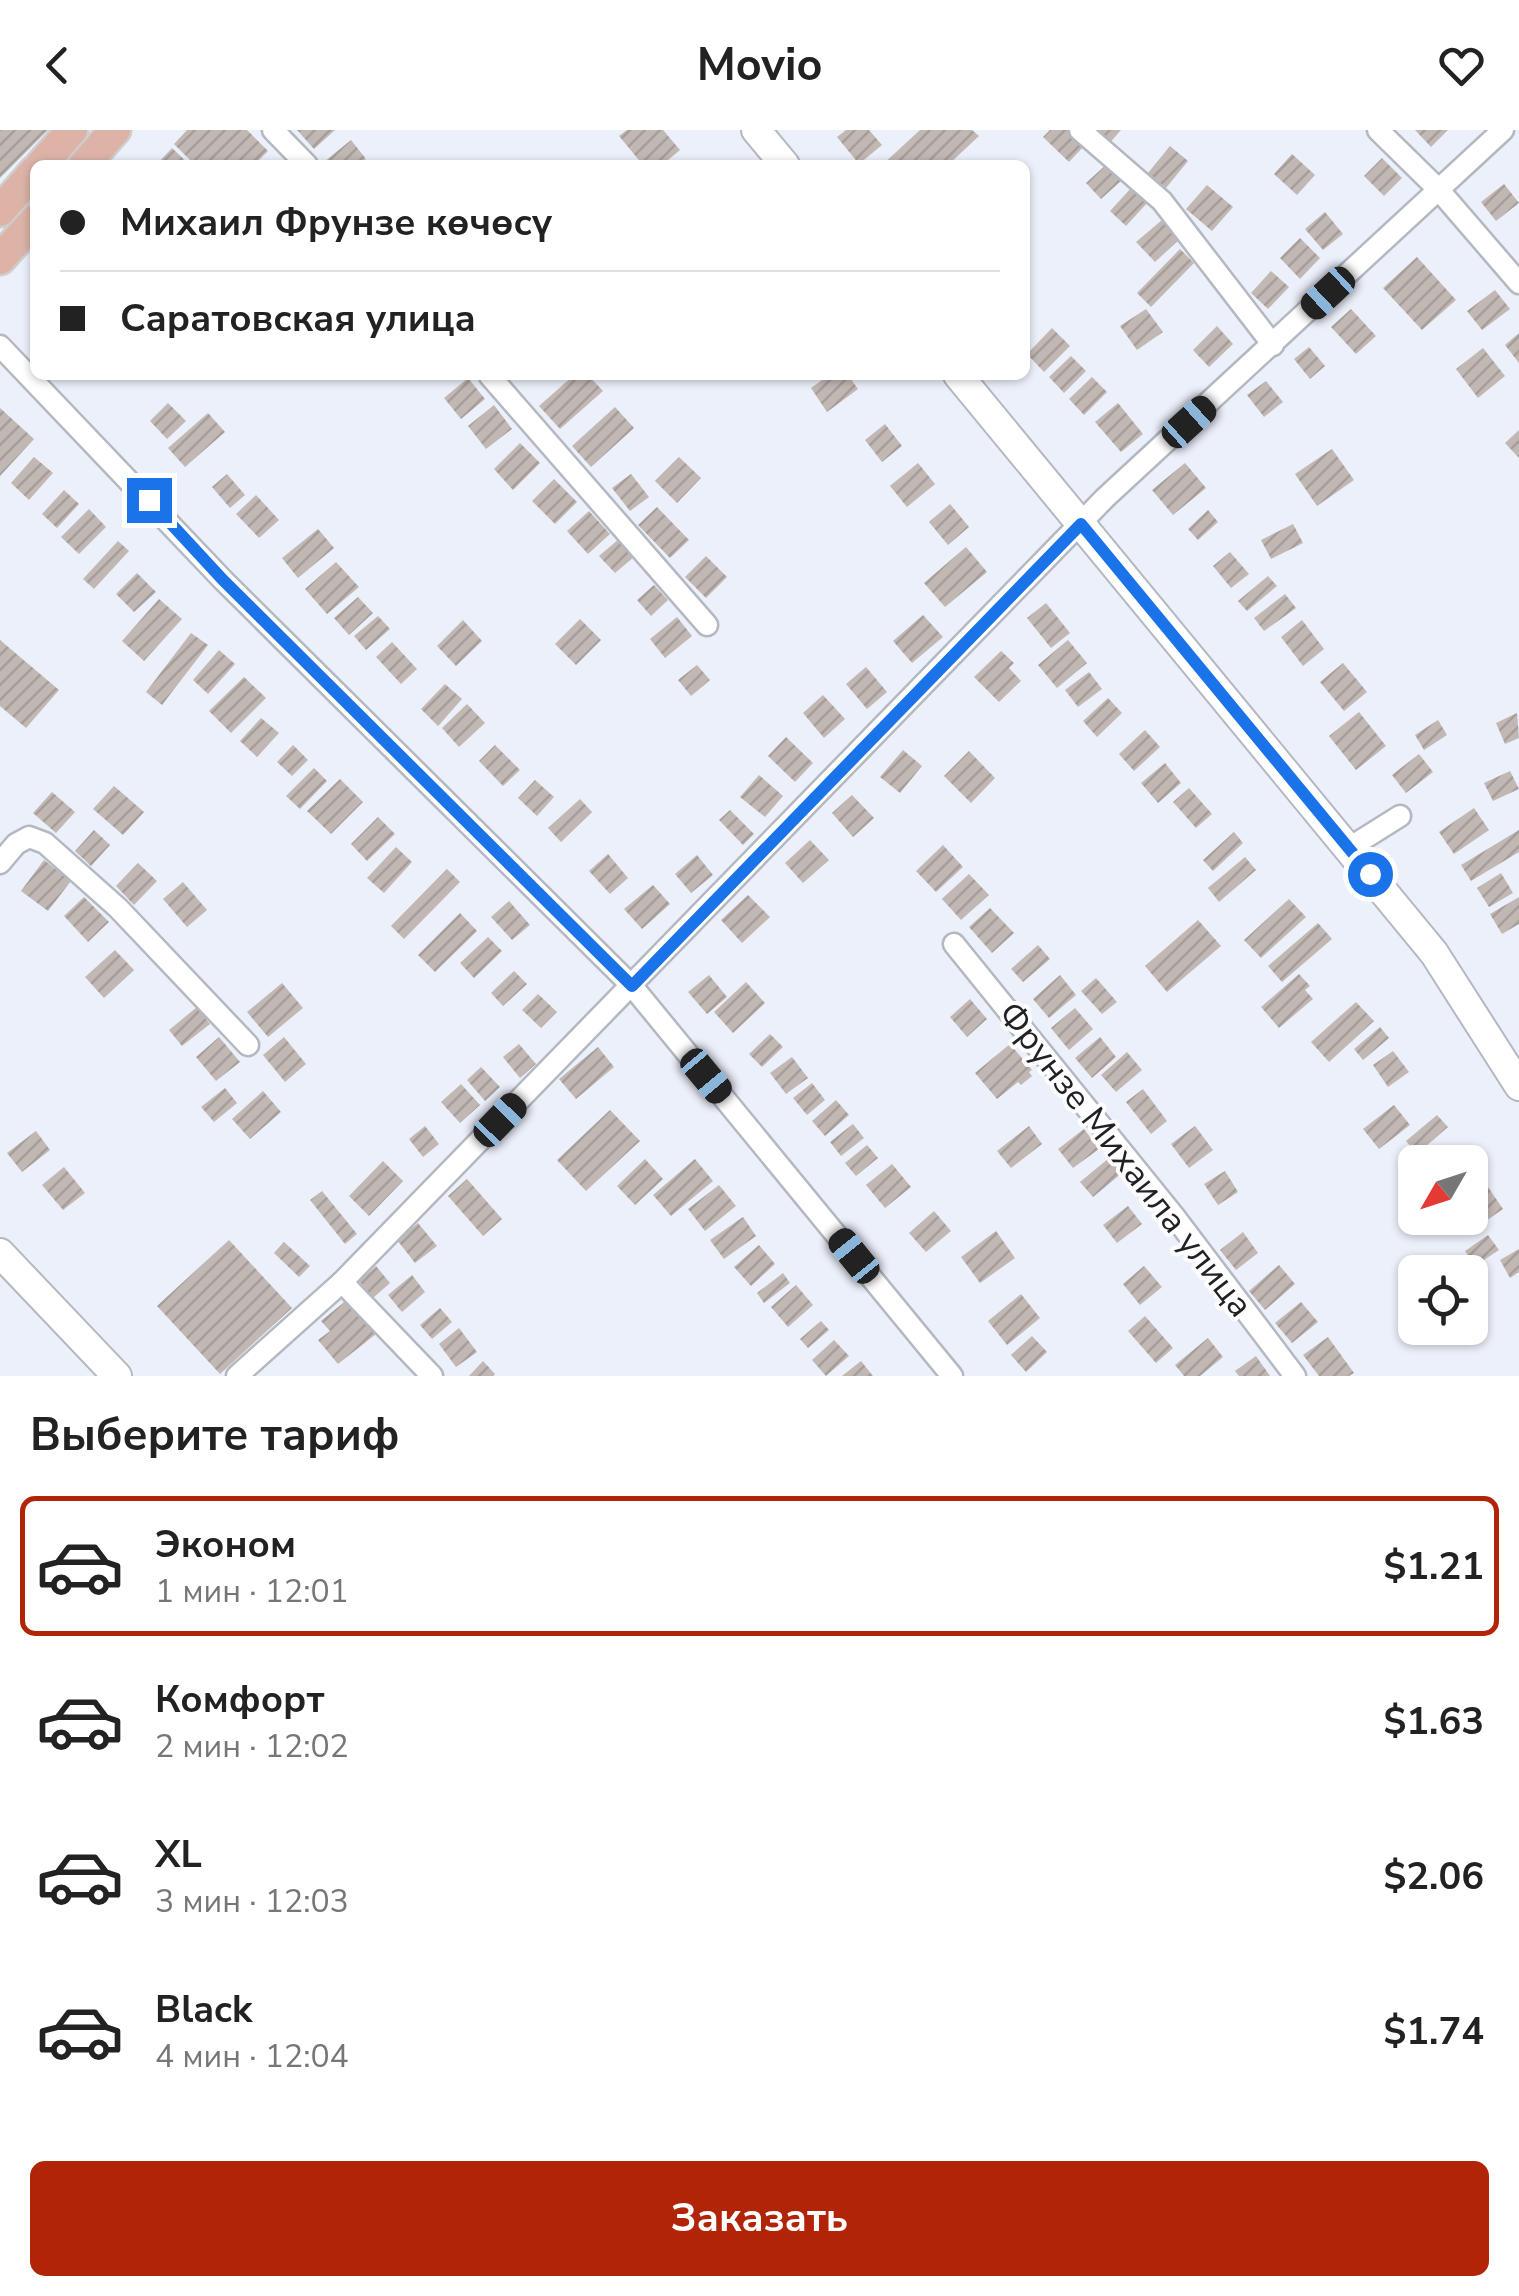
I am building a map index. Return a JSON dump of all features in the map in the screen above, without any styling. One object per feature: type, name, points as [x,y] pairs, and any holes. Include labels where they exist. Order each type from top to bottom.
[{"type":"main road","points":[[45,160],[72,130]]},
{"type":"main road","points":[[88,160],[115,130]]},
{"type":"main road","points":[[756,130],[781,160]]},
{"type":"main road","points":[[0,211],[30,178]]},
{"type":"main road","points":[[0,259],[30,226]]},
{"type":"main road","points":[[962,380],[1434,953],[1519,1086]]},
{"type":"main road","points":[[0,1253],[117,1376]]},
{"type":"street","points":[[273,130],[302,160]]},
{"type":"street","points":[[1080,130],[1162,201],[1273,345]]},
{"type":"street","points":[[1378,130],[1438,189],[1519,284]]},
{"type":"street","points":[[238,1376],[342,1282],[1105,498],[1503,130]]},
{"type":"street","points":[[0,346],[30,377]]},
{"type":"street","points":[[32,380],[223,580],[632,986],[952,1376]]},
{"type":"street","points":[[494,380],[707,626]]},
{"type":"street","points":[[1349,848],[1400,816]]},
{"type":"street","points":[[0,863],[16,844],[29,837],[44,842],[118,908],[248,1046]]},
{"type":"street","name":"Фрунзе Михаила улица","points":[[954,944],[1174,1216],[1295,1376]]},
{"type":"street","points":[[342,1282],[432,1376]]},
{"type":"building","points":[[0,130],[48,130],[0,178]]},
{"type":"building","points":[[187,130],[247,130],[268,151],[259,160],[190,160],[174,144]]},
{"type":"building","points":[[297,130],[335,130],[314,149]]},
{"type":"building","points":[[627,130],[663,130],[680,150],[668,160],[639,160],[619,136]]},
{"type":"building","points":[[846,130],[869,130],[882,145],[864,160],[856,160],[837,137]]},
{"type":"building","points":[[920,130],[972,130],[979,136],[953,160],[887,160]]},
{"type":"building","points":[[1050,130],[1069,130],[1085,145],[1069,162],[1043,137]]},
{"type":"building","points":[[1091,130],[1121,130],[1108,145]]},
{"type":"building","points":[[1415,130],[1448,130],[1431,147]]},
{"type":"building","points":[[351,140],[366,159],[365,160],[326,160]]},
{"type":"building","points":[[1170,146],[1188,161],[1166,188],[1148,173]]},
{"type":"building","points":[[172,148],[185,160],[161,160]]},
{"type":"building","points":[[1292,154],[1315,175],[1297,195],[1274,174]]},
{"type":"building","points":[[1382,158],[1402,178],[1384,196],[1364,176]]},
{"type":"building","points":[[1108,163],[1123,179],[1101,199],[1086,183]]},
{"type":"building","points":[[1504,184],[1519,203],[1496,221],[1481,202]]},
{"type":"building","points":[[1207,185],[1233,207],[1212,231],[1186,209]]},
{"type":"building","points":[[1132,187],[1148,202],[1126,226],[1110,211]]},
{"type":"building","points":[[1325,212],[1343,234],[1323,250],[1305,229]]},
{"type":"building","points":[[1162,220],[1180,239],[1155,262],[1136,242]]},
{"type":"building","points":[[1300,238],[1320,258],[1300,279],[1280,258]]},
{"type":"building","points":[[1180,249],[1194,263],[1151,307],[1137,293]]},
{"type":"building","points":[[1417,257],[1456,300],[1422,330],[1383,288]]},
{"type":"building","points":[[1271,271],[1289,287],[1268,309],[1251,293]]},
{"type":"building","points":[[1495,290],[1510,309],[1482,330],[1467,311]]},
{"type":"building","points":[[1146,309],[1163,332],[1137,350],[1120,326]]},
{"type":"building","points":[[1351,309],[1376,336],[1356,354],[1331,327]]},
{"type":"building","points":[[1217,326],[1233,344],[1209,367],[1193,350]]},
{"type":"building","points":[[1052,328],[1070,346],[1044,372],[1030,357],[1030,351]]},
{"type":"building","points":[[1519,333],[1519,363],[1505,345]]},
{"type":"building","points":[[1309,347],[1325,366],[1310,379],[1294,359]]},
{"type":"building","points":[[1483,348],[1505,376],[1478,398],[1456,369]]},
{"type":"building","points":[[1071,356],[1086,371],[1064,393],[1049,377]]},
{"type":"building","points":[[1092,377],[1107,392],[1084,415],[1069,399]]},
{"type":"building","points":[[470,380],[485,399],[461,419],[444,398]]},
{"type":"building","points":[[568,380],[593,380],[603,391],[560,429],[539,406]]},
{"type":"building","points":[[822,380],[852,380],[858,389],[827,412],[811,388]]},
{"type":"building","points":[[1266,381],[1283,402],[1264,417],[1247,395]]},
{"type":"building","points":[[168,403],[186,421],[167,439],[150,421]]},
{"type":"building","points":[[1118,403],[1143,434],[1121,452],[1095,422]]},
{"type":"building","points":[[494,405],[512,429],[486,449],[468,426]]},
{"type":"building","points":[[615,407],[634,428],[591,467],[572,446]]},
{"type":"building","points":[[0,408],[34,439],[0,476]]},
{"type":"building","points":[[208,413],[225,432],[185,467],[168,448]]},
{"type":"building","points":[[885,424],[902,446],[882,462],[865,440]]},
{"type":"building","points":[[1519,430],[1519,458],[1505,443]]},
{"type":"building","points":[[520,443],[540,463],[513,490],[494,469]]},
{"type":"building","points":[[1332,449],[1354,480],[1317,506],[1295,474]]},
{"type":"building","points":[[34,457],[53,473],[29,500],[11,483]]},
{"type":"building","points":[[679,457],[701,478],[677,503],[655,481]]},
{"type":"building","points":[[918,463],[935,484],[907,507],[890,486]]},
{"type":"building","points":[[1185,463],[1206,488],[1173,515],[1152,490]]},
{"type":"building","points":[[227,474],[245,495],[230,508],[212,487]]},
{"type":"building","points":[[631,474],[649,497],[630,511],[612,488]]},
{"type":"building","points":[[554,479],[577,502],[555,524],[532,501]]},
{"type":"building","points":[[64,490],[79,504],[57,528],[42,514]]},
{"type":"building","points":[[256,495],[279,520],[259,538],[236,514]]},
{"type":"building","points":[[950,504],[969,527],[948,545],[929,522]]},
{"type":"building","points":[[657,507],[689,540],[670,558],[638,525]]},
{"type":"building","points":[[89,509],[106,527],[79,554],[61,537]]},
{"type":"building","points":[[1208,510],[1218,522],[1198,540],[1188,529]]},
{"type":"building","points":[[589,511],[610,534],[588,554],[567,531]]},
{"type":"building","points":[[1293,524],[1303,543],[1271,559],[1261,540]]},
{"type":"building","points":[[318,529],[334,548],[298,578],[282,558]]},
{"type":"building","points":[[619,539],[634,557],[615,573],[599,556]]},
{"type":"building","points":[[118,541],[129,551],[94,589],[83,579]]},
{"type":"building","points":[[966,547],[987,572],[945,607],[924,583]]},
{"type":"building","points":[[1230,552],[1249,574],[1231,588],[1213,566]]},
{"type":"building","points":[[706,556],[727,577],[706,598],[685,577]]},
{"type":"building","points":[[336,562],[359,587],[327,614],[305,589]]},
{"type":"building","points":[[137,573],[156,592],[134,612],[116,594]]},
{"type":"building","points":[[1268,576],[1277,586],[1247,611],[1238,601]]},
{"type":"building","points":[[654,585],[668,600],[651,616],[637,600]]},
{"type":"building","points":[[1285,594],[1296,608],[1264,631],[1254,618]]},
{"type":"building","points":[[358,597],[373,613],[349,635],[334,618]]},
{"type":"building","points":[[159,599],[182,619],[144,661],[122,641]]},
{"type":"building","points":[[1046,603],[1070,633],[1051,648],[1027,618]]},
{"type":"building","points":[[923,615],[943,637],[912,663],[893,641]]},
{"type":"building","points":[[378,616],[390,629],[366,650],[354,636]]},
{"type":"building","points":[[677,617],[692,636],[665,658],[650,639]]},
{"type":"building","points":[[580,619],[601,640],[576,665],[555,644]]},
{"type":"building","points":[[463,620],[482,641],[456,666],[437,646]]},
{"type":"building","points":[[1302,620],[1324,649],[1303,666],[1281,637]]},
{"type":"building","points":[[191,633],[208,645],[162,705],[146,692]]},
{"type":"building","points":[[0,640],[59,690],[26,728],[0,706]]},
{"type":"building","points":[[1068,640],[1087,663],[1057,688],[1038,665]]},
{"type":"building","points":[[392,642],[417,669],[401,684],[376,657]]},
{"type":"building","points":[[219,650],[235,664],[208,694],[193,680]]},
{"type":"building","points":[[1001,651],[1014,663],[1009,668],[1021,681],[999,702],[974,677]]},
{"type":"building","points":[[1343,663],[1367,692],[1344,711],[1320,682]]},
{"type":"building","points":[[697,665],[710,680],[691,696],[678,680]]},
{"type":"building","points":[[866,667],[887,692],[867,709],[846,684]]},
{"type":"building","points":[[1089,672],[1102,689],[1078,707],[1065,690]]},
{"type":"building","points":[[244,677],[266,698],[231,733],[209,711]]},
{"type":"building","points":[[445,684],[462,699],[438,726],[421,709]]},
{"type":"building","points":[[823,695],[845,719],[824,738],[803,713]]},
{"type":"building","points":[[1108,698],[1122,713],[1097,737],[1083,721]]},
{"type":"building","points":[[467,704],[485,723],[459,747],[442,728]]},
{"type":"building","points":[[1359,712],[1386,746],[1356,770],[1329,736]]},
{"type":"building","points":[[1517,713],[1519,738],[1505,744],[1496,723]]},
{"type":"building","points":[[261,718],[279,733],[257,757],[240,741]]},
{"type":"building","points":[[1438,720],[1447,735],[1424,750],[1415,735]]},
{"type":"building","points":[[1145,730],[1160,747],[1134,771],[1119,754]]},
{"type":"building","points":[[786,737],[813,763],[795,782],[768,756]]},
{"type":"building","points":[[293,745],[308,760],[292,776],[277,762]]},
{"type":"building","points":[[495,745],[520,770],[503,786],[479,761]]},
{"type":"building","points":[[903,750],[922,766],[900,793],[880,777]]},
{"type":"building","points":[[969,751],[995,778],[971,803],[944,776]]},
{"type":"building","points":[[1419,754],[1433,772],[1406,793],[1392,775]]},
{"type":"building","points":[[1165,763],[1181,783],[1158,803],[1141,783]]},
{"type":"building","points":[[314,768],[327,781],[300,809],[286,796]]},
{"type":"building","points":[[1510,771],[1519,789],[1493,801],[1484,783]]},
{"type":"building","points":[[759,775],[783,796],[765,817],[740,797]]},
{"type":"building","points":[[340,779],[363,802],[331,834],[307,811]]},
{"type":"building","points":[[535,780],[554,797],[537,816],[518,798]]},
{"type":"building","points":[[114,786],[144,812],[123,835],[93,809]]},
{"type":"building","points":[[1189,788],[1212,814],[1196,828],[1173,802]]},
{"type":"building","points":[[52,792],[75,812],[56,833],[33,813]]},
{"type":"building","points":[[852,795],[874,818],[853,837],[832,813]]},
{"type":"building","points":[[580,799],[592,812],[561,842],[548,828]]},
{"type":"building","points":[[1474,808],[1489,830],[1454,854],[1439,832]]},
{"type":"building","points":[[730,810],[754,834],[743,845],[719,820]]},
{"type":"building","points":[[378,817],[395,834],[367,861],[351,844]]},
{"type":"building","points":[[94,830],[110,845],[91,866],[75,851]]},
{"type":"building","points":[[1519,830],[1519,852],[1471,881],[1461,865]]},
{"type":"building","points":[[1234,832],[1243,843],[1213,871],[1203,860]]},
{"type":"building","points":[[810,840],[829,860],[803,883],[785,863]]},
{"type":"building","points":[[943,845],[963,867],[936,892],[916,871]]},
{"type":"building","points":[[396,847],[412,862],[384,893],[367,878]]},
{"type":"building","points":[[608,854],[628,878],[610,894],[589,871]]},
{"type":"building","points":[[697,855],[713,875],[691,893],[675,874]]},
{"type":"building","points":[[1245,857],[1256,870],[1219,902],[1208,888]]},
{"type":"building","points":[[44,860],[71,881],[48,911],[21,891]]},
{"type":"building","points":[[138,863],[157,881],[134,905],[116,886]]},
{"type":"building","points":[[447,869],[460,882],[404,939],[391,926]]},
{"type":"building","points":[[1501,873],[1513,893],[1489,907],[1477,888]]},
{"type":"building","points":[[969,874],[989,895],[961,920],[942,899]]},
{"type":"building","points":[[183,882],[207,910],[187,927],[163,899]]},
{"type":"building","points":[[653,885],[670,904],[642,929],[624,909]]},
{"type":"building","points":[[748,895],[770,917],[742,943],[721,920]]},
{"type":"building","points":[[84,897],[109,922],[88,942],[64,916]]},
{"type":"building","points":[[1519,897],[1519,924],[1502,934],[1490,914]]},
{"type":"building","points":[[1289,899],[1306,917],[1261,958],[1244,940]]},
{"type":"building","points":[[509,901],[530,925],[512,940],[491,917]]},
{"type":"building","points":[[990,908],[1014,933],[992,953],[969,927]]},
{"type":"building","points":[[460,913],[477,931],[435,972],[418,955]]},
{"type":"building","points":[[1198,920],[1221,946],[1167,992],[1145,966]]},
{"type":"building","points":[[1318,923],[1332,939],[1282,982],[1268,966]]},
{"type":"building","points":[[488,937],[502,951],[474,978],[460,963]]},
{"type":"building","points":[[1038,945],[1050,959],[1023,982],[1011,969]]},
{"type":"building","points":[[115,950],[134,970],[104,998],[85,977]]},
{"type":"building","points":[[514,971],[527,984],[503,1006],[491,993]]},
{"type":"building","points":[[1299,974],[1310,986],[1305,990],[1313,999],[1279,1028],[1261,1007]]},
{"type":"building","points":[[709,975],[727,997],[707,1014],[688,992]]},
{"type":"building","points":[[1060,975],[1076,995],[1049,1018],[1033,999]]},
{"type":"building","points":[[1096,978],[1117,1002],[1102,1014],[1081,991]]},
{"type":"building","points":[[746,982],[765,1003],[733,1033],[714,1012]]},
{"type":"building","points":[[282,983],[303,1008],[268,1037],[247,1012]]},
{"type":"building","points":[[538,994],[557,1012],[541,1028],[522,1010]]},
{"type":"building","points":[[970,999],[987,1019],[967,1037],[950,1017]]},
{"type":"building","points":[[1356,1002],[1374,1021],[1329,1062],[1311,1042]]},
{"type":"building","points":[[197,1007],[210,1024],[182,1046],[169,1030]]},
{"type":"building","points":[[1075,1008],[1093,1029],[1069,1050],[1051,1028]]},
{"type":"building","points":[[1380,1027],[1389,1038],[1363,1060],[1354,1049]]},
{"type":"building","points":[[770,1034],[783,1047],[762,1067],[749,1054]]},
{"type":"building","points":[[219,1037],[240,1062],[216,1081],[196,1057]]},
{"type":"building","points":[[284,1037],[306,1064],[285,1082],[263,1055]]},
{"type":"building","points":[[1100,1037],[1116,1057],[1092,1078],[1075,1058]]},
{"type":"building","points":[[519,1044],[536,1064],[520,1078],[503,1057]]},
{"type":"building","points":[[1010,1044],[1032,1070],[1032,1076],[997,1099],[975,1073]]},
{"type":"building","points":[[598,1047],[614,1067],[576,1099],[559,1079]]},
{"type":"building","points":[[1393,1051],[1409,1072],[1388,1087],[1373,1065]]},
{"type":"building","points":[[1127,1052],[1142,1070],[1116,1092],[1101,1075]]},
{"type":"building","points":[[792,1057],[808,1078],[786,1094],[770,1073]]},
{"type":"building","points":[[481,1067],[500,1087],[485,1101],[467,1080]]},
{"type":"building","points":[[812,1083],[825,1100],[807,1115],[793,1098]]},
{"type":"building","points":[[461,1084],[480,1105],[460,1123],[441,1102]]},
{"type":"building","points":[[225,1088],[237,1103],[214,1122],[201,1107]]},
{"type":"building","points":[[1143,1089],[1167,1121],[1151,1134],[1126,1102]]},
{"type":"building","points":[[263,1091],[281,1112],[250,1139],[232,1119]]},
{"type":"building","points":[[836,1100],[849,1115],[825,1136],[812,1121]]},
{"type":"building","points":[[1394,1105],[1410,1125],[1379,1149],[1363,1129]]},
{"type":"building","points":[[610,1110],[640,1141],[586,1191],[557,1160]]},
{"type":"building","points":[[1437,1115],[1448,1127],[1427,1145],[1409,1145],[1406,1141]]},
{"type":"building","points":[[853,1124],[864,1138],[841,1156],[830,1142]]},
{"type":"building","points":[[425,1126],[439,1144],[423,1157],[409,1139]]},
{"type":"building","points":[[1029,1126],[1042,1144],[1011,1168],[997,1151]]},
{"type":"building","points":[[1195,1126],[1213,1150],[1189,1168],[1171,1144]]},
{"type":"building","points":[[1084,1129],[1099,1149],[1073,1168],[1058,1149]]},
{"type":"building","points":[[36,1131],[50,1150],[22,1172],[7,1153]]},
{"type":"building","points":[[867,1145],[878,1158],[856,1176],[845,1163]]},
{"type":"building","points":[[1109,1158],[1122,1173],[1093,1197],[1080,1182]]},
{"type":"building","points":[[645,1159],[663,1179],[635,1205],[617,1186]]},
{"type":"building","points":[[695,1159],[713,1181],[671,1216],[653,1195]]},
{"type":"building","points":[[383,1161],[403,1181],[369,1216],[349,1196]]},
{"type":"building","points":[[892,1164],[911,1187],[885,1208],[866,1185]]},
{"type":"building","points":[[64,1167],[85,1193],[63,1210],[42,1185]]},
{"type":"building","points":[[1225,1171],[1238,1192],[1218,1205],[1204,1184]]},
{"type":"building","points":[[467,1179],[502,1219],[483,1236],[448,1196]]},
{"type":"building","points":[[719,1185],[736,1206],[705,1231],[688,1209]]},
{"type":"building","points":[[1488,1187],[1503,1209],[1488,1219]]},
{"type":"building","points":[[322,1191],[357,1234],[345,1244],[310,1200]]},
{"type":"building","points":[[1128,1206],[1142,1224],[1117,1243],[1103,1225]]},
{"type":"building","points":[[934,1211],[951,1231],[926,1252],[909,1233]]},
{"type":"building","points":[[743,1217],[756,1236],[724,1259],[710,1240]]},
{"type":"building","points":[[418,1223],[437,1246],[415,1263],[397,1240]]},
{"type":"building","points":[[996,1231],[1015,1258],[980,1283],[961,1257]]},
{"type":"building","points":[[1243,1232],[1258,1253],[1236,1270],[1220,1250]]},
{"type":"building","points":[[1488,1235],[1499,1250],[1488,1257],[1468,1255],[1465,1251]]},
{"type":"building","points":[[229,1240],[292,1308],[220,1374],[157,1306]]},
{"type":"building","points":[[284,1242],[310,1266],[299,1277],[274,1253]]},
{"type":"building","points":[[759,1245],[775,1264],[751,1286],[734,1267]]},
{"type":"building","points":[[1519,1249],[1519,1272],[1510,1278],[1500,1260]]},
{"type":"building","points":[[1279,1265],[1295,1284],[1265,1310],[1249,1291]]},
{"type":"building","points":[[376,1266],[390,1283],[373,1298],[359,1281]]},
{"type":"building","points":[[1144,1266],[1162,1287],[1140,1305],[1123,1284]]},
{"type":"building","points":[[783,1273],[790,1283],[764,1303],[757,1293]]},
{"type":"building","points":[[412,1275],[425,1292],[402,1312],[388,1295]]},
{"type":"building","points":[[796,1285],[813,1305],[788,1327],[771,1307]]},
{"type":"building","points":[[1021,1294],[1040,1318],[1007,1345],[988,1321]]},
{"type":"building","points":[[348,1299],[376,1334],[338,1364],[318,1340],[330,1331],[321,1321]]},
{"type":"building","points":[[1301,1302],[1318,1322],[1292,1343],[1275,1323]]},
{"type":"building","points":[[440,1308],[452,1322],[432,1339],[420,1325]]},
{"type":"building","points":[[1145,1316],[1173,1348],[1156,1363],[1128,1331]]},
{"type":"building","points":[[821,1321],[829,1330],[808,1348],[800,1339]]},
{"type":"building","points":[[459,1328],[477,1352],[456,1367],[439,1344]]},
{"type":"building","points":[[1032,1336],[1047,1352],[1026,1372],[1011,1355]]},
{"type":"building","points":[[1328,1337],[1354,1373],[1319,1376],[1303,1355]]},
{"type":"building","points":[[1208,1338],[1223,1357],[1200,1376],[1184,1376],[1175,1365]]},
{"type":"building","points":[[834,1340],[849,1356],[826,1376],[812,1360]]},
{"type":"building","points":[[1256,1356],[1270,1376],[1239,1376],[1235,1371]]},
{"type":"building","points":[[483,1361],[495,1374],[469,1376]]},
{"type":"building","points":[[861,1361],[873,1376],[842,1376]]},
{"type":"route","points":[[149,500],[223,580],[632,986],[1081,524],[1370,874]]}]
